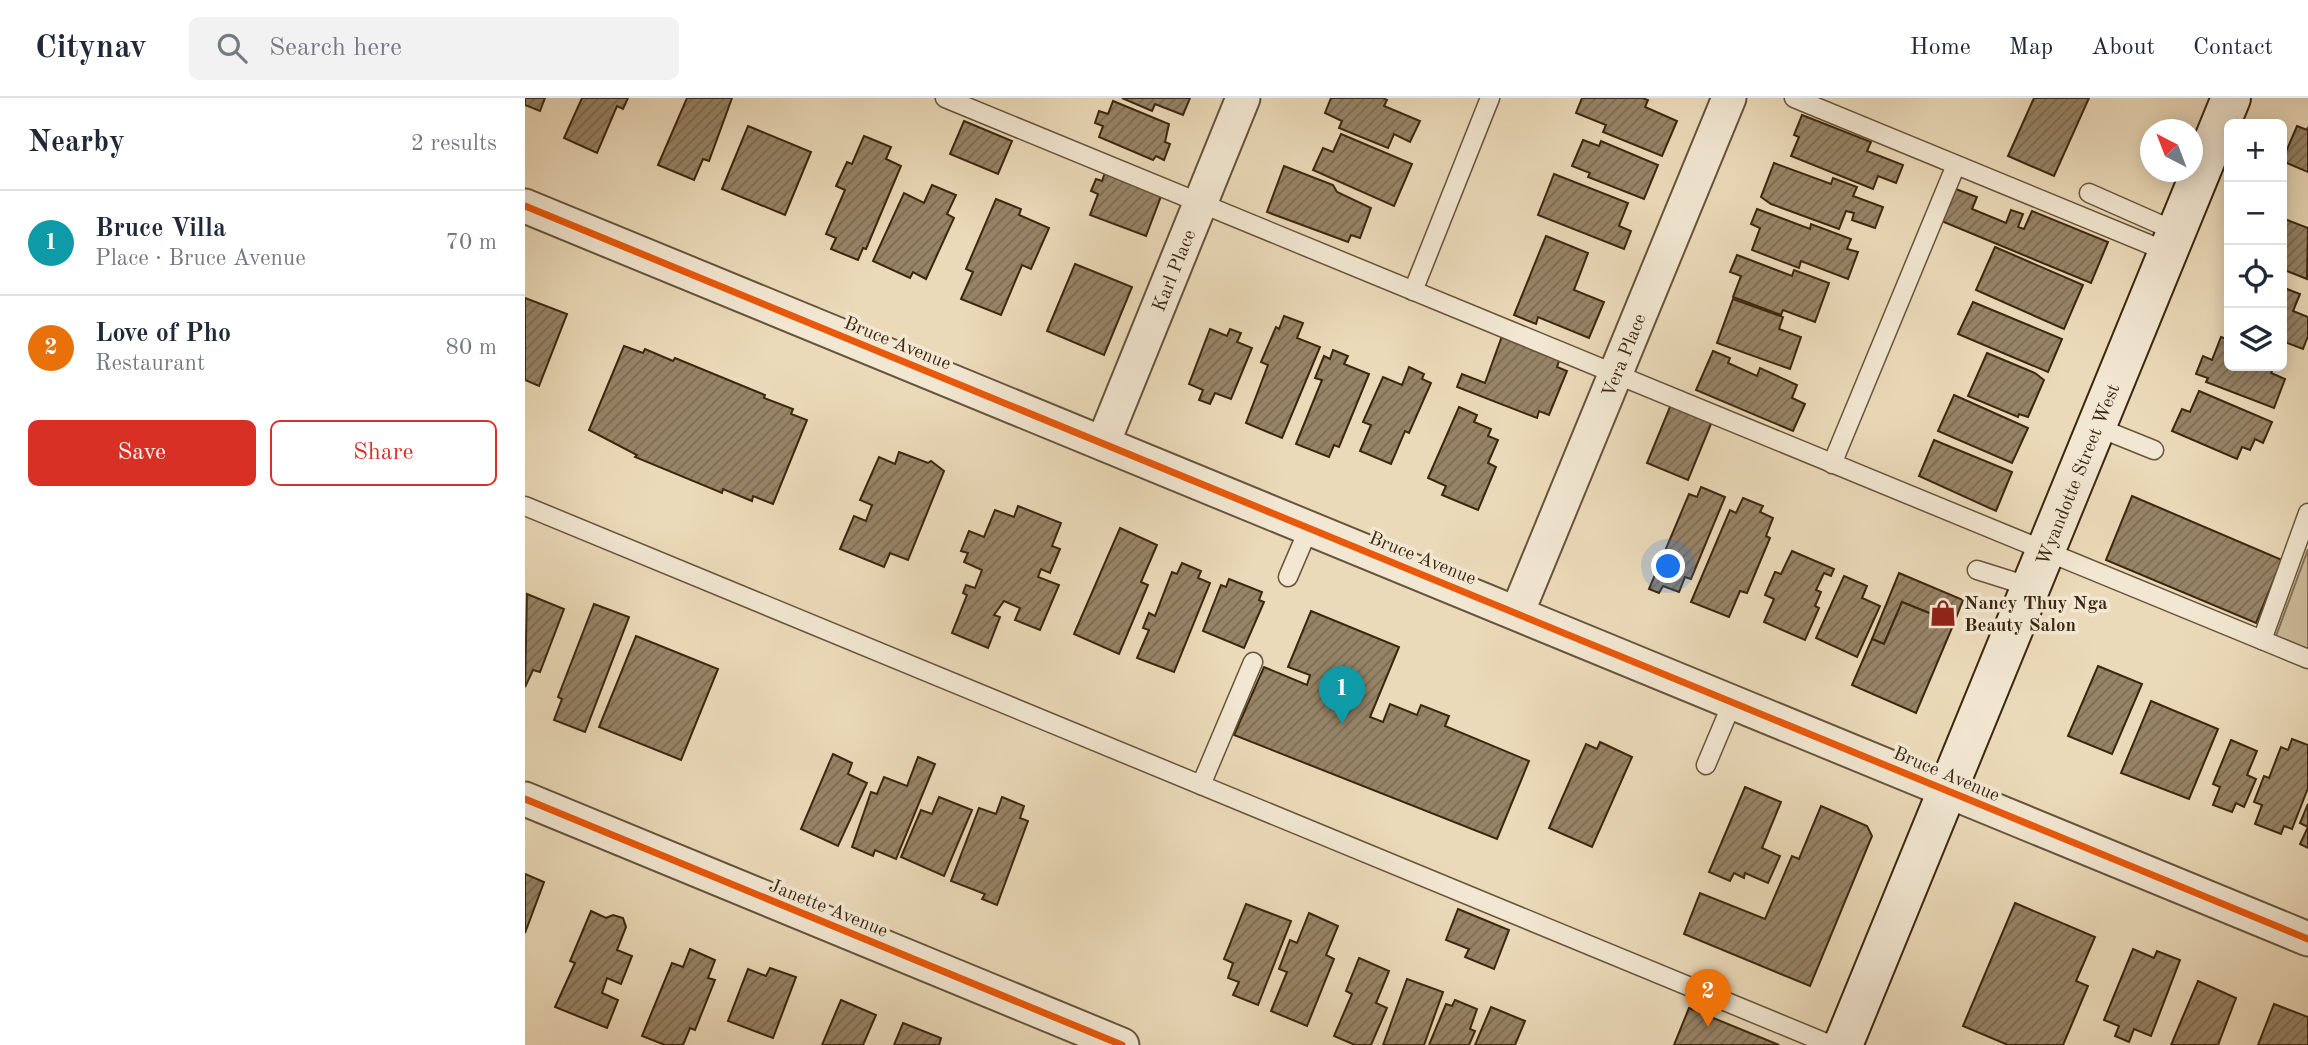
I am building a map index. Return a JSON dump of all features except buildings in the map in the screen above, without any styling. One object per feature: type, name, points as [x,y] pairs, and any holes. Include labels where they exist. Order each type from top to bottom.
[{"type":"main road","name":"Wyandotte Street West","points":[[1843,1045],[2231,98]]},
{"type":"street","name":"Karl Place","points":[[1103,443],[1243,98]]},
{"type":"street","name":"Vera Place","points":[[1517,613],[1729,98]]},
{"type":"street","name":"Bruce Avenue","points":[[525,206],[2308,939]]},
{"type":"street","name":"Janette Avenue","points":[[525,799],[1122,1045]]},
{"type":"lane","points":[[946,98],[2308,659]]},
{"type":"lane","points":[[1413,291],[1490,98]]},
{"type":"lane","points":[[1794,98],[1956,165],[2171,241]]},
{"type":"lane","points":[[1832,464],[1956,165]]},
{"type":"lane","points":[[2089,193],[2171,241]]},
{"type":"lane","points":[[2097,427],[2154,450]]},
{"type":"lane","points":[[526,509],[1831,1045]]},
{"type":"lane","points":[[2262,640],[2308,513]]},
{"type":"lane","points":[[1288,577],[1309,527]]},
{"type":"lane","points":[[1977,570],[2031,587]]},
{"type":"lane","points":[[1201,785],[1253,662]]},
{"type":"lane","points":[[1706,765],[1733,701]]},
{"type":"shaded area","points":[[2308,549],[2308,649],[2276,636]]},
{"type":"cycle path","points":[[525,206],[2308,939]]},
{"type":"cycle path","points":[[525,799],[1122,1045]]},
{"type":"place","name":"Nancy Thuy Nga Beauty Salon","points":[[1943,613]]},
{"type":"place","name":"Bruce Villa","points":[[1342,724]]},
{"type":"place","name":"Love of Pho","points":[[1708,1027]]}]
